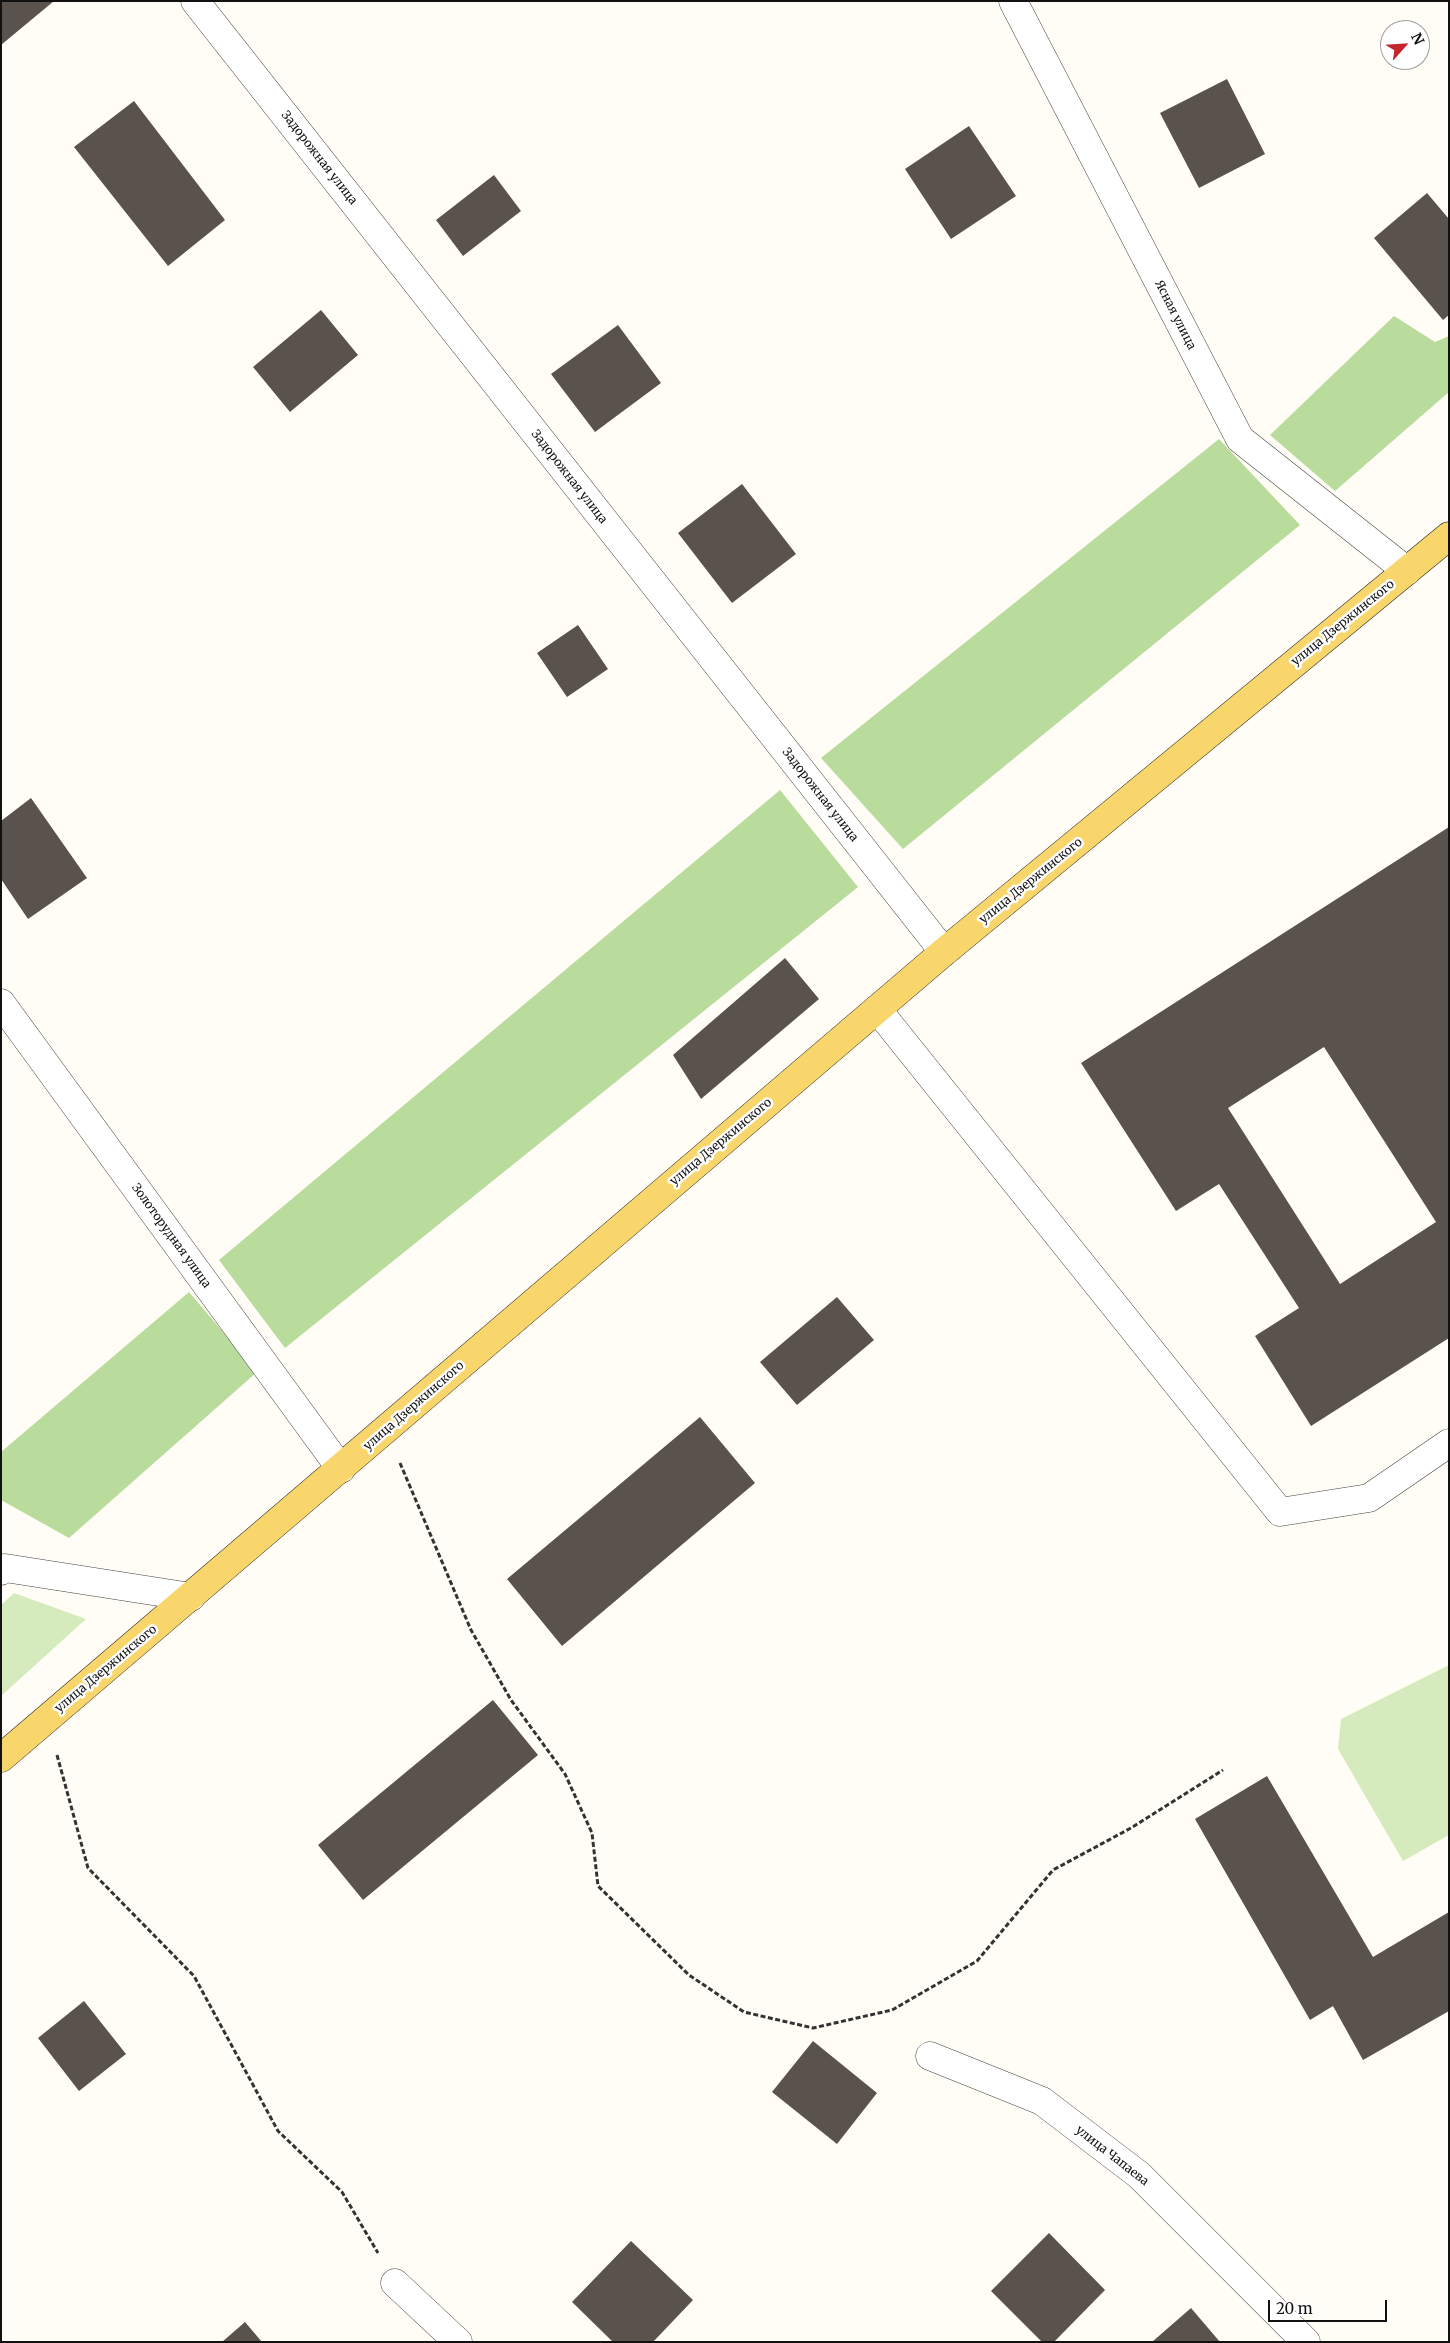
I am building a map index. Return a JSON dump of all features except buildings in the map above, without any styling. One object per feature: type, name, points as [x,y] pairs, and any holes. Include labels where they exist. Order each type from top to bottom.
[{"type":"main road","name":"улица Дзержинского","points":[[1,1758],[944,952],[1449,536]]},
{"type":"street","name":"Задорожная улица","points":[[195,1],[944,952]]},
{"type":"street","name":"Ясная улица","points":[[1013,1],[1240,439],[1407,570]]},
{"type":"street","name":"Золоторудная улица","points":[[1,1003],[341,1469]]},
{"type":"street","points":[[877,1009],[1280,1512],[1369,1498],[1449,1443]]},
{"type":"street","points":[[1,1571],[4,1568],[191,1597]]},
{"type":"street","name":"улица Чапаева","points":[[930,2056],[1042,2101],[1139,2174],[1306,2342]]},
{"type":"street","points":[[396,2283],[458,2342]]},
{"type":"path","points":[[386,1430],[471,1630],[511,1700],[565,1774],[592,1833],[598,1886],[689,1975],[744,2012],[813,2028],[892,2010],[977,1961],[1053,1870],[1132,1828],[1224,1770]]},
{"type":"path","points":[[48,1718],[88,1868],[194,1976],[278,2131],[342,2192],[396,2283]]},
{"type":"green space","points":[[1394,316],[1435,342],[1449,336],[1449,392],[1335,491],[1270,435]]},
{"type":"green space","points":[[1219,439],[1300,525],[903,849],[821,758]]},
{"type":"green space","points":[[780,790],[858,887],[285,1348],[219,1260]]},
{"type":"green space","points":[[189,1292],[257,1372],[69,1538],[1,1500],[1,1452]]},
{"type":"green space","points":[[14,1593],[86,1619],[1,1696],[1,1605]]},
{"type":"green space","points":[[1449,1665],[1449,1835],[1403,1861],[1338,1749],[1341,1719]]}]
